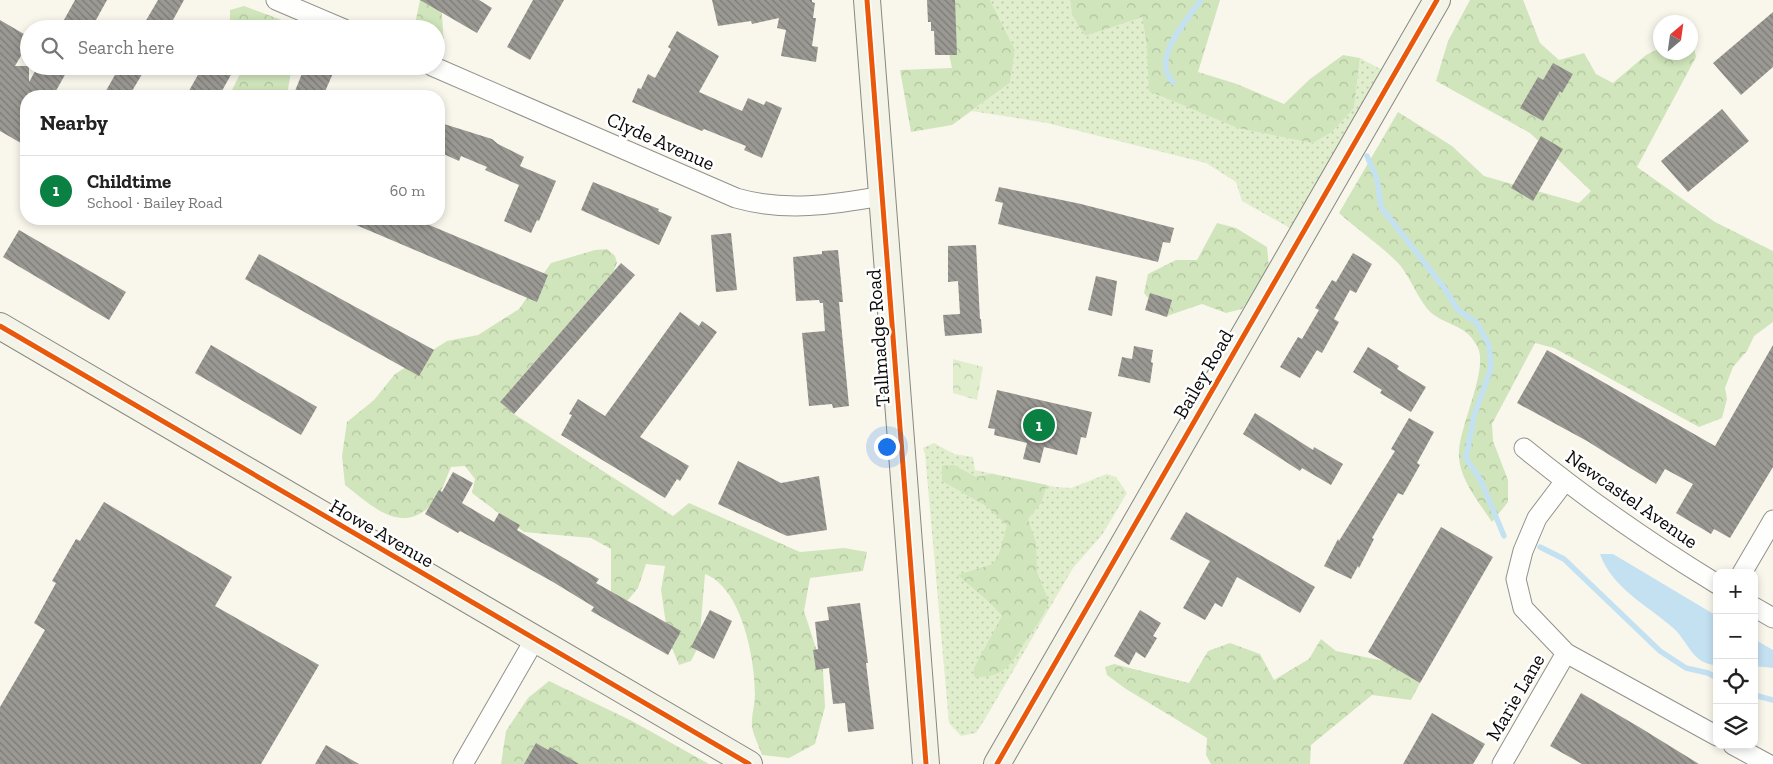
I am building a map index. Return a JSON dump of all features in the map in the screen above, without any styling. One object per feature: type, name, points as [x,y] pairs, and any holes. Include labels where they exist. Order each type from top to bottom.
[{"type":"street","points":[[276,0],[323,20]]},
{"type":"street","name":"Tallmadge Road","points":[[867,0],[926,764]]},
{"type":"street","name":"Bailey Road","points":[[997,764],[1437,0]]},
{"type":"street","name":"Clyde Avenue","points":[[445,72],[736,198],[756,204],[798,207],[841,203],[882,196]]},
{"type":"street","name":"Howe Avenue","points":[[0,326],[749,764]]},
{"type":"street","name":"Newcastel Avenue","points":[[1524,448],[1565,481],[1640,534],[1713,581]]},
{"type":"street","points":[[1565,481],[1538,518],[1523,551],[1516,579],[1523,608],[1566,653],[1713,734]]},
{"type":"street","points":[[1744,569],[1773,520]]},
{"type":"street","points":[[1758,609],[1773,618]]},
{"type":"street","points":[[463,764],[535,639]]},
{"type":"street","name":"Marie Lane","points":[[1502,764],[1566,653]]},
{"type":"street","points":[[1741,749],[1768,764]]},
{"type":"green space","points":[[420,0],[441,0],[442,20],[416,20]]},
{"type":"green space","points":[[937,0],[990,0],[1015,50],[1010,83],[952,125],[911,132],[900,70],[952,68]]},
{"type":"green space","points":[[990,0],[1070,0],[1072,15],[1085,36],[1142,16],[1147,47],[1313,143],[1332,132],[1354,108],[1360,58],[1384,71],[1290,228],[1242,201],[1236,182],[1206,163],[1047,123],[972,111],[1010,83],[1015,50]]},
{"type":"green space","points":[[1070,0],[1220,0],[1198,72],[1237,84],[1284,104],[1310,79],[1343,55],[1360,58],[1354,108],[1332,132],[1313,143],[1238,128],[1149,91],[1147,47],[1142,17],[1085,36],[1072,15]]},
{"type":"green space","points":[[1470,0],[1523,0],[1540,43],[1559,60],[1584,53],[1596,74],[1613,83],[1646,55],[1653,52],[1653,60],[1694,60],[1637,167],[1715,222],[1773,251],[1773,322],[1754,336],[1747,351],[1733,367],[1725,388],[1727,399],[1722,418],[1699,427],[1554,348],[1535,343],[1492,424],[1493,441],[1508,480],[1508,502],[1492,522],[1465,480],[1459,461],[1461,440],[1477,383],[1480,357],[1478,348],[1474,340],[1464,331],[1434,315],[1419,297],[1407,275],[1397,262],[1339,213],[1398,112],[1452,146],[1484,176],[1579,203],[1591,191],[1530,133],[1436,81],[1448,41]]},
{"type":"green space","points":[[244,6],[282,20],[230,20],[230,10]]},
{"type":"green space","points":[[240,75],[290,75],[287,90],[232,90]]},
{"type":"green space","points":[[1217,223],[1236,228],[1267,247],[1269,268],[1259,287],[1242,309],[1226,313],[1202,304],[1164,317],[1144,293],[1148,274],[1176,260],[1197,260]]},
{"type":"green space","points":[[607,249],[615,256],[617,263],[613,272],[500,402],[514,414],[673,516],[689,503],[800,552],[844,548],[867,552],[863,571],[810,578],[804,611],[823,670],[825,707],[815,744],[789,758],[762,755],[752,726],[755,695],[754,680],[744,626],[728,594],[718,582],[705,574],[699,645],[691,661],[679,665],[668,638],[661,590],[665,566],[646,564],[638,588],[627,601],[611,592],[611,549],[591,538],[524,532],[472,493],[475,479],[465,466],[451,467],[442,490],[434,502],[422,512],[411,517],[400,518],[388,515],[366,502],[345,485],[342,456],[347,422],[374,400],[395,374],[447,341],[478,335],[519,309],[551,263],[595,250]]},
{"type":"green space","points":[[953,359],[983,367],[977,400],[953,393]]},
{"type":"green space","points":[[934,443],[954,454],[973,457],[975,470],[1056,487],[1071,488],[1107,474],[1116,477],[1127,493],[1102,535],[1073,568],[976,733],[961,736],[949,723],[923,448]]},
{"type":"green space","points":[[954,465],[976,477],[992,474],[1047,485],[1041,503],[1028,519],[1036,543],[1037,572],[1049,602],[1041,619],[1011,663],[1000,672],[984,677],[974,677],[974,668],[1002,616],[958,575],[993,564],[1000,551],[1007,525],[986,506],[942,481],[942,466]]},
{"type":"green space","points":[[1321,639],[1336,651],[1384,661],[1420,683],[1411,700],[1372,695],[1311,745],[1310,764],[1211,764],[1206,755],[1207,738],[1126,689],[1107,675],[1105,667],[1114,664],[1189,683],[1208,651],[1230,643],[1260,654],[1274,680],[1309,659]]},
{"type":"green space","points":[[549,681],[632,721],[709,764],[501,764],[506,731],[528,698]]},
{"type":"water","points":[[1600,554],[1613,554],[1713,614],[1713,664],[1702,661],[1696,656],[1678,632],[1621,586],[1606,566]]},
{"type":"water","points":[[1758,641],[1773,650],[1773,668],[1758,666]]},
{"type":"building","points":[[75,0],[107,0],[96,20],[64,20]]},
{"type":"building","points":[[158,0],[184,0],[173,20],[146,20]]},
{"type":"building","points":[[420,0],[479,0],[492,8],[477,33]]},
{"type":"building","points":[[533,0],[564,0],[530,60],[507,47]]},
{"type":"building","points":[[712,0],[812,0],[815,3],[813,18],[816,18],[812,46],[818,47],[816,62],[781,56],[786,30],[777,28],[779,18],[752,24],[751,21],[718,26]]},
{"type":"building","points":[[927,0],[955,0],[957,55],[935,55],[934,31],[931,31],[931,22],[928,22]]},
{"type":"building","points":[[1773,12],[1773,67],[1741,95],[1713,63]]},
{"type":"building","points":[[0,20],[20,32],[20,57],[15,66],[20,66],[20,75],[29,75],[29,82],[33,75],[65,75],[56,90],[20,90],[20,143],[0,131]]},
{"type":"building","points":[[677,31],[719,56],[699,92],[742,111],[748,98],[764,105],[766,101],[782,108],[762,158],[744,150],[746,146],[704,129],[702,131],[632,102],[638,88],[641,89],[648,74],[655,78],[671,49],[668,47]]},
{"type":"building","points":[[1553,63],[1573,74],[1562,93],[1560,91],[1543,121],[1520,108],[1538,77],[1543,80]]},
{"type":"building","points":[[115,75],[142,75],[133,90],[106,90]]},
{"type":"building","points":[[198,75],[231,75],[222,90],[189,90]]},
{"type":"building","points":[[301,75],[332,75],[326,90],[295,90]]},
{"type":"building","points":[[1722,109],[1749,141],[1688,192],[1661,161]]},
{"type":"building","points":[[445,124],[492,139],[524,157],[520,166],[556,181],[539,221],[537,220],[531,233],[504,221],[519,185],[485,170],[487,167],[461,156],[459,161],[445,155]]},
{"type":"building","points":[[1541,136],[1563,149],[1533,201],[1511,188]]},
{"type":"building","points":[[593,182],[659,209],[658,211],[672,217],[659,245],[581,210]]},
{"type":"building","points":[[999,187],[1081,204],[1174,228],[1170,243],[1163,242],[1158,262],[998,224],[1003,203],[995,201]]},
{"type":"building","points":[[356,225],[429,225],[548,275],[537,302]]},
{"type":"building","points":[[19,230],[126,292],[109,320],[3,257]]},
{"type":"building","points":[[731,233],[737,290],[716,292],[711,235]]},
{"type":"building","points":[[976,245],[982,333],[945,336],[943,315],[960,314],[958,281],[948,282],[948,246]]},
{"type":"building","points":[[838,250],[843,302],[839,302],[849,406],[833,408],[832,404],[809,406],[802,333],[825,331],[823,303],[820,303],[819,300],[796,301],[793,257]]},
{"type":"building","points":[[1353,253],[1372,264],[1356,293],[1350,290],[1334,319],[1339,322],[1322,353],[1317,350],[1300,378],[1280,367],[1298,337],[1302,339],[1319,310],[1315,308],[1332,280],[1336,282]]},
{"type":"building","points":[[259,254],[434,350],[419,376],[245,279]]},
{"type":"building","points":[[621,263],[635,275],[514,414],[500,402]]},
{"type":"building","points":[[1096,276],[1117,281],[1112,316],[1088,310]]},
{"type":"building","points":[[1150,293],[1172,300],[1167,317],[1145,310]]},
{"type":"building","points":[[680,312],[699,326],[702,321],[717,332],[640,437],[689,466],[680,481],[677,479],[665,498],[561,435],[572,415],[569,414],[578,399],[605,416]]},
{"type":"building","points":[[211,345],[317,407],[301,435],[195,373]]},
{"type":"building","points":[[1773,345],[1773,467],[1730,538],[1714,529],[1711,534],[1676,513],[1693,484],[1665,469],[1656,484],[1587,441],[1517,403],[1547,350],[1715,446]]},
{"type":"building","points":[[1134,346],[1153,350],[1150,383],[1118,376],[1122,357],[1132,359]]},
{"type":"building","points":[[1368,347],[1399,366],[1397,369],[1426,387],[1411,412],[1380,393],[1382,390],[1353,372]]},
{"type":"building","points":[[997,390],[1092,412],[1086,438],[1081,437],[1077,455],[1044,447],[1040,463],[1023,459],[1027,443],[994,435],[995,429],[988,428]]},
{"type":"building","points":[[1255,413],[1313,450],[1314,447],[1343,464],[1331,485],[1302,468],[1300,471],[1243,434]]},
{"type":"building","points":[[1409,418],[1434,432],[1417,463],[1420,465],[1403,495],[1398,493],[1372,538],[1374,539],[1359,568],[1358,566],[1351,579],[1324,566],[1338,539],[1339,541],[1395,451],[1391,449]]},
{"type":"building","points":[[738,461],[781,483],[819,476],[827,530],[787,536],[718,504]]},
{"type":"building","points":[[453,472],[473,483],[462,503],[494,522],[499,513],[520,525],[517,530],[599,579],[596,583],[681,631],[668,655],[591,611],[594,607],[553,582],[425,514],[439,490],[442,492]]},
{"type":"building","points":[[104,502],[232,577],[215,606],[319,665],[261,764],[0,764],[0,707],[45,630],[34,623],[56,583],[52,581],[76,539],[80,541]]},
{"type":"building","points":[[1186,512],[1315,587],[1300,613],[1237,577],[1222,607],[1215,603],[1205,620],[1183,608],[1210,561],[1170,539]]},
{"type":"building","points":[[1441,527],[1493,557],[1420,683],[1368,652]]},
{"type":"building","points":[[860,603],[874,729],[848,732],[845,703],[833,704],[829,668],[816,670],[813,650],[818,649],[815,622],[829,620],[827,607]]},
{"type":"building","points":[[710,610],[732,621],[714,659],[691,647]]},
{"type":"building","points":[[1140,610],[1161,623],[1153,636],[1157,638],[1145,658],[1136,652],[1129,665],[1114,656]]},
{"type":"building","points":[[1581,693],[1699,764],[1582,764],[1550,746]]},
{"type":"building","points":[[1432,713],[1485,744],[1473,764],[1403,764]]},
{"type":"building","points":[[536,743],[548,750],[550,747],[579,764],[524,764]]},
{"type":"building","points":[[326,745],[359,764],[315,764]]},
{"type":"waterway","points":[[1173,82],[1167,73],[1168,51],[1180,29],[1201,0]]},
{"type":"waterway","points":[[1367,156],[1377,179],[1381,207],[1445,289],[1458,310],[1477,323],[1489,345],[1491,368],[1474,416],[1466,458],[1481,481],[1504,536]]},
{"type":"waterway","points":[[1540,547],[1564,559],[1660,651],[1686,668],[1713,676]]},
{"type":"waterway","points":[[1758,696],[1773,700]]},
{"type":"cycle path","points":[[867,0],[926,764]]},
{"type":"cycle path","points":[[997,764],[1437,0]]},
{"type":"cycle path","points":[[0,326],[749,764]]},
{"type":"place","name":"Childtime","points":[[1039,425]]}]
